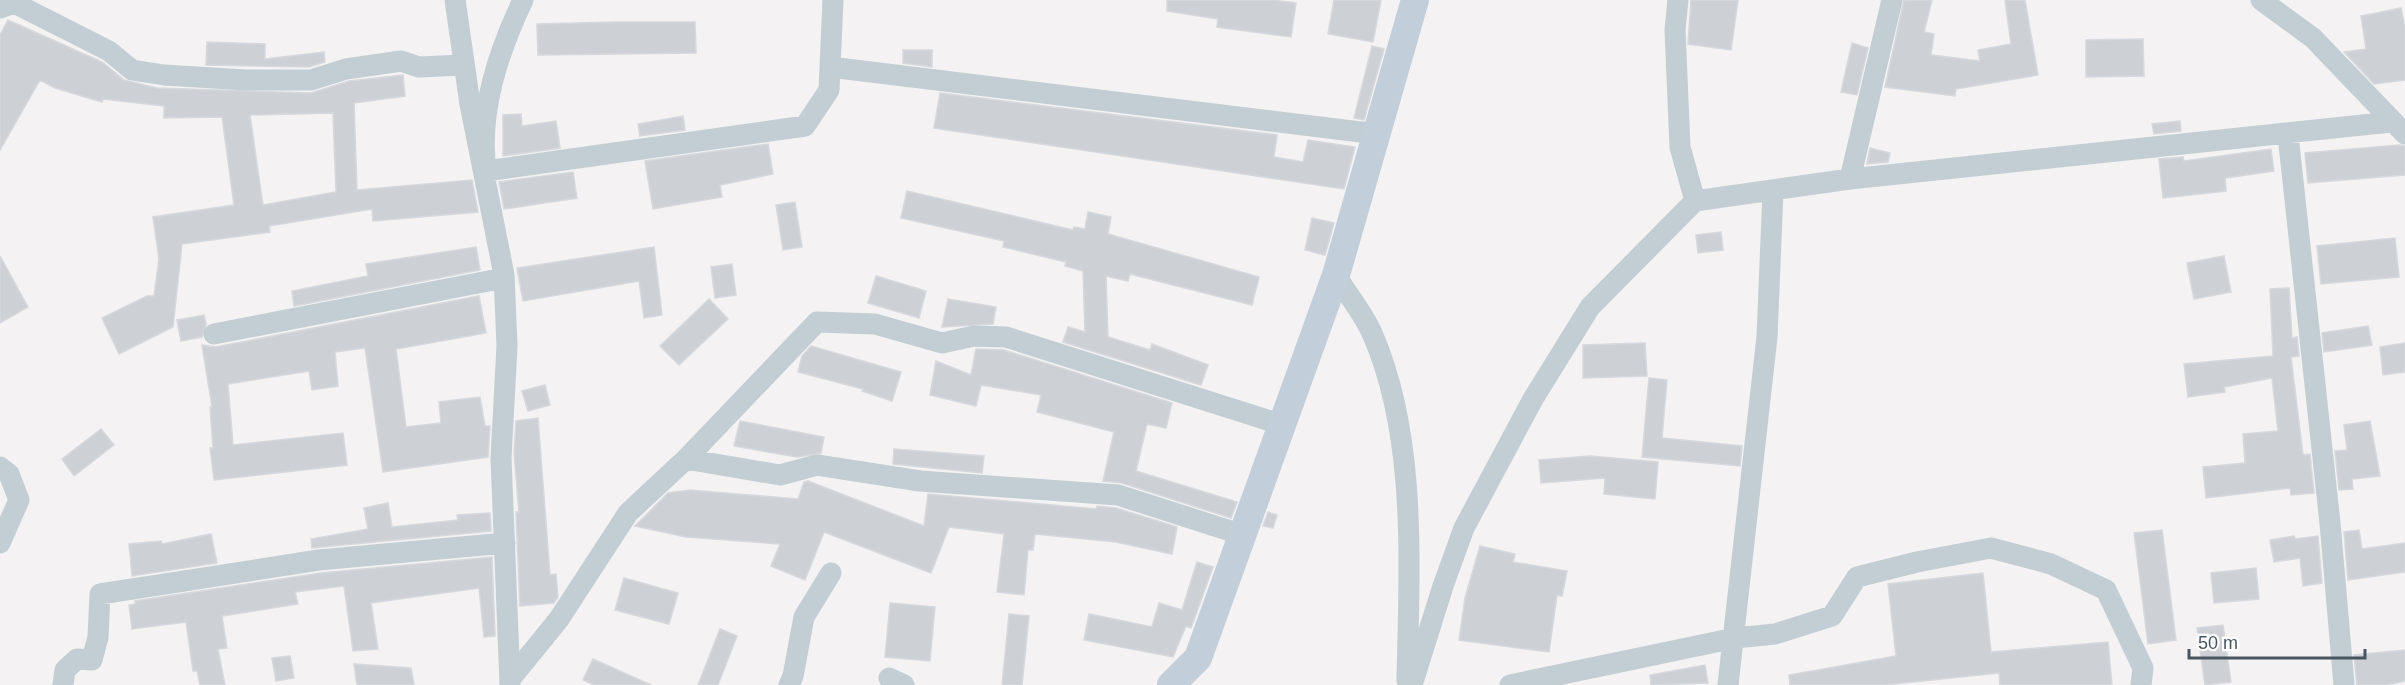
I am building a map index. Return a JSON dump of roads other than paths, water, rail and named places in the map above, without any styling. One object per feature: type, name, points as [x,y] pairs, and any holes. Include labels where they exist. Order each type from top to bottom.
[{"type":"street","points":[[455,0],[459,37],[504,278],[507,346],[501,458],[510,681]]},
{"type":"street","points":[[524,0],[488,94],[482,146],[486,171],[805,126],[829,90],[833,0]]},
{"type":"street","points":[[1171,685],[1198,658],[1283,425],[1336,275],[1415,0]]},
{"type":"street","points":[[1678,0],[1675,30],[1680,147],[1695,201]]},
{"type":"street","points":[[1850,179],[1892,0]]},
{"type":"street","points":[[2261,0],[2313,38],[2398,128]]},
{"type":"street","points":[[0,8],[14,3],[109,51],[132,70],[164,75],[246,80],[310,80],[346,69],[400,61],[419,67],[464,65]]},
{"type":"street","points":[[830,67],[1377,134]]},
{"type":"street","points":[[1412,685],[1464,528],[1533,399],[1590,307],[1695,201],[1773,192],[1850,179],[2288,135],[2398,128]]},
{"type":"street","points":[[2288,135],[2330,524],[2344,685]]},
{"type":"street","points":[[1728,685],[1767,337],[1773,192]]},
{"type":"street","points":[[1336,275],[1371,333],[1390,390],[1407,484],[1409,544],[1407,685]]},
{"type":"street","points":[[214,334],[504,278]]},
{"type":"street","points":[[510,681],[559,619],[628,513],[686,459],[817,322],[875,324],[942,343],[974,336],[1006,338],[1283,425]]},
{"type":"street","points":[[686,459],[780,476],[817,465],[920,481],[1118,495],[1243,535]]},
{"type":"street","points":[[0,467],[9,474],[19,500],[0,543]]},
{"type":"street","points":[[63,685],[65,670],[77,659],[92,660],[98,636],[100,594],[319,560],[505,543]]},
{"type":"street","points":[[1510,685],[1734,638],[1775,633],[1832,616],[1857,578],[1917,562],[1991,548],[2051,564],[2106,590],[2143,668],[2141,685]]},
{"type":"street","points":[[789,685],[793,676],[804,617],[831,573]]}]
